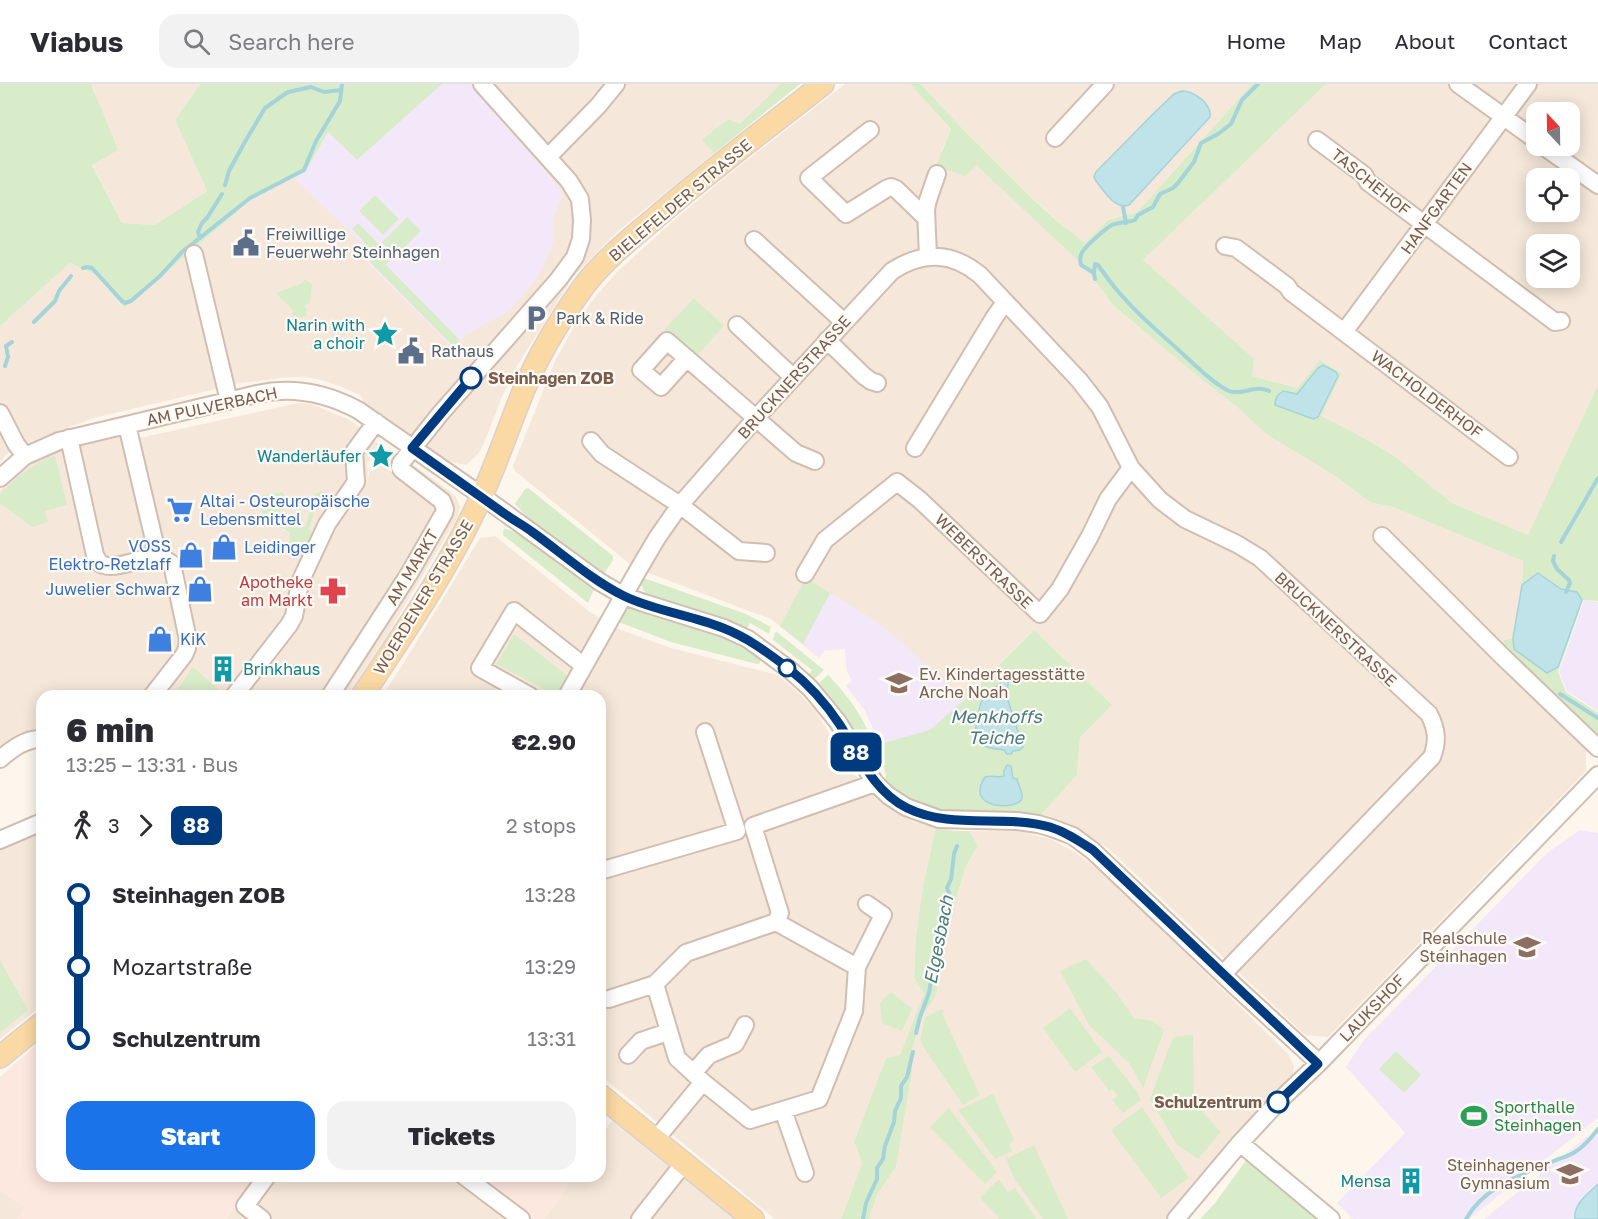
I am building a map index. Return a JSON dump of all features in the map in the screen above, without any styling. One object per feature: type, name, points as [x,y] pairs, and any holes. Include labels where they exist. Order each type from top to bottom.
[{"type":"main road","name":"BIELEFELDER STRASSE","points":[[482,496],[532,371],[584,286],[625,244],[668,207],[823,84]]},
{"type":"main road","name":"WOERDENER STRASSE","points":[[366,690],[444,568],[482,496]]},
{"type":"main road","points":[[0,1057],[36,1028]]},
{"type":"main road","points":[[606,1100],[753,1219]]},
{"type":"street","points":[[412,448],[558,280],[575,257],[581,239],[580,199],[569,181],[482,84]]},
{"type":"street","points":[[548,157],[598,106],[616,84]]},
{"type":"street","points":[[1055,138],[1104,84]]},
{"type":"street","points":[[1458,84],[1526,133]]},
{"type":"street","name":"HANFGARTEN","points":[[1344,332],[1528,84]]},
{"type":"street","points":[[870,130],[809,178],[846,214],[885,189],[891,188],[896,189],[926,218]]},
{"type":"street","name":"TASCHEHOF","points":[[1317,140],[1364,175],[1368,182],[1424,225],[1555,322],[1561,321]]},
{"type":"street","points":[[1557,156],[1598,185]]},
{"type":"street","points":[[928,257],[926,218],[928,200],[937,174]]},
{"type":"street","points":[[753,240],[844,322]]},
{"type":"street","name":"WACHOLDERHOF","points":[[1225,246],[1236,248],[1509,457]]},
{"type":"street","points":[[194,254],[229,401]]},
{"type":"street","name":"BRUCKNERSTRASSE","points":[[570,690],[657,538],[680,505],[827,340],[892,271],[910,261],[928,257],[944,258],[968,265],[1079,380],[1098,404],[1131,468],[1160,500],[1185,519],[1260,558],[1429,714],[1434,724],[1437,736],[1432,757],[1223,974]]},
{"type":"street","points":[[915,448],[1005,302]]},
{"type":"street","points":[[737,325],[793,377]]},
{"type":"street","points":[[827,340],[864,376],[877,383]]},
{"type":"street","points":[[687,358],[796,453],[815,461]]},
{"type":"street","name":"AM PULVERBACH","points":[[0,478],[25,456],[69,438],[229,401],[271,392],[305,391],[342,401],[482,496],[584,571],[624,596],[724,628],[748,639],[810,688],[838,722],[875,783],[906,807],[939,819],[1017,821],[1052,828],[1073,836],[1093,850],[1318,1064]]},
{"type":"street","points":[[0,413],[25,456]]},
{"type":"street","points":[[239,690],[294,616],[300,582],[327,524],[356,482],[354,452],[376,422]]},
{"type":"street","points":[[69,438],[95,555],[102,565],[113,566],[146,558],[154,552],[155,544],[127,425]]},
{"type":"street","points":[[591,441],[602,454],[680,505],[739,551],[766,553]]},
{"type":"street","name":"AM MARKT","points":[[334,690],[409,574],[444,513],[444,505],[440,499],[401,469],[401,463],[412,448]]},
{"type":"street","name":"WEBERSTRASSE","points":[[805,574],[825,540],[897,482],[920,500],[1040,614],[1060,589],[1108,499],[1131,468]]},
{"type":"street","points":[[1382,536],[1598,750],[1596,758],[1598,768]]},
{"type":"street","points":[[154,552],[172,564],[188,640],[183,655],[157,690]]},
{"type":"street","points":[[519,690],[480,668],[514,611],[584,666]]},
{"type":"street","points":[[606,869],[737,831],[705,732]]},
{"type":"street","points":[[0,759],[18,746],[36,740]]},
{"type":"street","name":"LAUKSHOF","points":[[1176,1219],[1278,1102],[1318,1064],[1598,775]]},
{"type":"street","points":[[776,922],[780,912],[753,826],[875,783]]},
{"type":"street","points":[[0,840],[36,825]]},
{"type":"street","points":[[655,984],[677,1058],[750,1120],[819,1099],[854,1011],[857,967],[883,915],[867,904]]},
{"type":"street","points":[[609,999],[655,984],[686,953],[776,922],[857,967]]},
{"type":"street","points":[[656,1139],[698,1078],[709,1055],[735,1044],[745,1025]]},
{"type":"street","points":[[628,1055],[641,1041],[668,1032]]},
{"type":"street","points":[[783,1110],[805,1173]]},
{"type":"street","points":[[1240,1143],[1326,1215]]},
{"type":"street","points":[[640,1219],[684,1162]]},
{"type":"street","points":[[262,1219],[246,1206],[263,1182]]},
{"type":"street","points":[[472,1182],[521,1219]]},
{"type":"shaded area","points":[[91,84],[200,84],[175,120],[207,191],[155,225],[122,223],[92,164],[95,93]]},
{"type":"shaded area","points":[[442,84],[800,84],[618,231],[573,277],[517,366],[478,454],[466,465],[438,457],[412,433],[403,433],[365,407],[360,395],[321,380],[306,377],[241,383],[94,418],[34,440],[9,452],[0,462],[0,326],[70,263],[96,275],[123,308],[252,199],[306,171],[357,160]]},
{"type":"shaded area","points":[[442,84],[469,84],[553,180],[562,198],[554,215],[554,243],[536,280],[508,311],[464,336],[455,350],[367,262],[372,253],[294,178],[306,171],[328,131],[357,160]]},
{"type":"shaded area","points":[[845,84],[910,84],[951,129],[941,152],[976,164],[1085,267],[1113,305],[1237,407],[1371,503],[1390,506],[1523,561],[1522,585],[1513,638],[1504,640],[1597,738],[1586,751],[1586,771],[1328,1037],[1305,1035],[1108,848],[1058,819],[1039,817],[1077,775],[1080,738],[1112,705],[1034,630],[965,699],[930,730],[880,744],[865,710],[846,686],[852,681],[847,671],[845,649],[825,650],[819,658],[771,619],[635,568],[515,471],[513,466],[555,361],[575,325],[595,297],[618,271],[680,215]]},
{"type":"shaded area","points":[[921,84],[1252,84],[1137,212],[1108,220],[1085,243],[1067,230],[1026,192]]},
{"type":"shaded area","points":[[1326,84],[1598,84],[1598,385],[1529,536],[1452,503],[1393,455],[1320,416],[1342,373],[1321,360],[1299,388],[1252,376],[1143,260]]},
{"type":"shaded area","points":[[298,403],[311,404],[348,419],[372,436],[371,438],[380,445],[367,463],[369,480],[369,467],[386,464],[391,455],[389,448],[451,492],[460,507],[457,518],[386,637],[351,690],[36,690],[36,748],[23,751],[0,768],[0,490],[26,467],[54,452],[124,436],[126,441]],"holes":[[[323,491],[319,496],[309,531],[316,533],[286,546],[290,541],[290,536],[287,531],[279,528],[275,513],[283,492],[280,518],[295,529],[305,527],[317,492]]]},
{"type":"shaded area","points":[[495,536],[590,612],[616,628],[671,648],[778,675],[816,712],[854,774],[876,798],[915,822],[936,827],[923,886],[916,935],[914,978],[924,994],[900,1056],[886,1058],[854,1142],[862,1163],[841,1219],[775,1219],[606,1080],[606,690],[386,690],[480,538]]},
{"type":"shaded area","name":"Ev. Kindertagesstätte Arche Noah","points":[[830,593],[876,621],[965,699],[955,720],[891,773],[865,710],[846,686],[852,681],[847,671],[845,649],[825,650],[819,658],[803,644]]},
{"type":"shaded area","points":[[1584,600],[1598,602],[1598,712],[1567,691],[1559,672]]},
{"type":"shaded area","points":[[36,817],[36,1010],[0,1039],[0,833]]},
{"type":"shaded area","name":"Realschule Steinhagen","points":[[1580,830],[1598,833],[1598,1118],[1469,1219],[1353,1219],[1337,1203],[1405,1133],[1346,1067],[1363,1041],[1547,853]]},
{"type":"shaded area","points":[[969,831],[1018,831],[1050,839],[1073,851],[1106,875],[1288,1054],[1294,1066],[1293,1075],[1232,1138],[1167,1219],[869,1219],[877,1195],[896,1167],[912,1073],[912,1050],[922,1016],[936,996],[949,922],[966,866],[977,847]]},
{"type":"shaded area","points":[[36,1045],[36,1182],[254,1182],[226,1219],[18,1219],[25,1207],[0,1190],[0,1077]]},
{"type":"shaded area","points":[[614,1117],[737,1219],[544,1219],[570,1182],[606,1182],[606,1129]]},
{"type":"shaded area","name":"Steinhagener Gymnasium","points":[[1598,1128],[1598,1219],[1484,1219]]},
{"type":"shaded area","points":[[254,1182],[484,1182],[534,1219],[226,1219]]},
{"type":"shaded area","points":[[484,1182],[570,1182],[544,1219],[534,1219]]},
{"type":"shaded area","points":[[0,1190],[25,1207],[18,1219],[0,1219]]},
{"type":"green space","points":[[0,84],[91,84],[118,150],[92,165],[122,223],[155,225],[207,191],[175,120],[200,84],[442,84],[357,160],[328,132],[306,171],[252,199],[124,308],[96,275],[70,263],[0,326]]},
{"type":"green space","points":[[781,84],[800,84],[714,153],[702,140],[728,119],[740,124]]},
{"type":"green space","points":[[910,84],[921,84],[1034,200],[1085,243],[1108,220],[1137,212],[1252,84],[1326,84],[1143,260],[1254,359],[1252,376],[1298,388],[1320,360],[1342,373],[1321,416],[1393,455],[1452,503],[1528,535],[1598,385],[1598,601],[1583,600],[1558,672],[1566,692],[1598,713],[1598,738],[1502,650],[1504,640],[1513,638],[1515,649],[1558,667],[1582,600],[1538,573],[1522,585],[1523,561],[1390,506],[1371,503],[1334,475],[1268,435],[1113,305],[1085,267],[976,165],[965,176],[936,166],[951,129]]},
{"type":"green space","points":[[375,195],[399,219],[383,235],[359,211]]},
{"type":"green space","points":[[407,217],[421,231],[395,257],[382,242]]},
{"type":"green space","points":[[358,223],[392,258],[386,265],[460,340],[453,346],[370,262],[376,255],[352,229]]},
{"type":"green space","points":[[304,280],[312,284],[310,303],[305,305],[306,316],[300,318],[292,314],[293,311],[276,293],[303,283]]},
{"type":"green space","points":[[694,298],[724,326],[694,359],[663,331]]},
{"type":"green space","points":[[55,455],[67,505],[45,511],[48,522],[32,527],[0,503],[0,494],[26,471]]},
{"type":"green space","points":[[528,488],[613,556],[613,560],[602,577],[534,524],[515,504]]},
{"type":"green space","points":[[320,491],[327,495],[326,499],[319,497],[309,530],[316,533],[308,545],[285,556],[283,548],[290,541],[289,533],[279,528],[275,514],[263,516],[258,496],[283,492],[280,518],[294,523],[295,528],[305,527],[315,494]]},
{"type":"green space","points":[[504,528],[530,540],[595,587],[588,603],[503,535]]},
{"type":"green space","points":[[641,577],[746,614],[771,627],[769,634],[750,623],[745,632],[652,598],[643,589]]},
{"type":"green space","points":[[806,578],[830,593],[803,644],[780,626]]},
{"type":"green space","points":[[631,608],[684,623],[731,640],[761,656],[760,663],[671,642],[616,621],[622,613]]},
{"type":"green space","points":[[1034,630],[1112,705],[1080,738],[1077,775],[1039,817],[939,811],[915,802],[887,783],[880,744],[930,730],[965,699]],"holes":[[[1009,672],[1007,697],[1015,721],[1005,750],[986,747],[976,730],[981,704],[984,697],[1001,683]]]},
{"type":"green space","points":[[777,632],[824,670],[811,682],[806,677],[812,670],[773,640]]},
{"type":"green space","points":[[514,634],[569,677],[561,690],[546,690],[496,664]]},
{"type":"green space","points":[[193,667],[219,690],[177,690]]},
{"type":"green space","points":[[828,675],[848,697],[870,734],[880,777],[818,688],[818,684]]},
{"type":"green space","points":[[936,827],[954,831],[969,831],[977,847],[966,866],[949,922],[936,996],[922,1016],[912,1050],[912,1073],[896,1167],[877,1195],[869,1219],[841,1219],[862,1163],[854,1142],[886,1058],[900,1055],[924,994],[914,978],[916,935],[923,886]]},
{"type":"green space","points":[[1086,959],[1116,992],[1134,1018],[1153,1021],[1164,1030],[1143,1088],[1130,1064],[1089,1025],[1060,971]]},
{"type":"green space","points":[[0,960],[28,1010],[0,1033]]},
{"type":"green space","points":[[891,992],[912,1009],[902,1031],[882,1023],[880,1003]]},
{"type":"green space","points":[[1070,1008],[1102,1052],[1075,1072],[1043,1028]]},
{"type":"green space","points":[[942,1009],[944,1012],[942,1014],[980,1095],[963,1105],[920,1041],[925,1017]]},
{"type":"green space","points":[[1193,1035],[1194,1097],[1202,1111],[1221,1132],[1198,1159],[1177,1145],[1150,1099],[1173,1037]]},
{"type":"green space","points":[[1396,1051],[1421,1075],[1404,1093],[1379,1069]]},
{"type":"green space","points":[[1109,1056],[1141,1100],[1123,1113],[1112,1100],[1118,1096],[1112,1089],[1109,1091],[1091,1067]]},
{"type":"green space","points":[[993,1094],[1014,1140],[1009,1144],[1012,1151],[995,1159],[958,1110]]},
{"type":"green space","points":[[1142,1107],[1189,1178],[1161,1198],[1111,1130]]},
{"type":"green space","points":[[949,1108],[997,1172],[985,1184],[930,1127]]},
{"type":"green space","points":[[1034,1145],[1068,1219],[1043,1219],[1014,1178],[1006,1159]]},
{"type":"green space","points":[[1247,1159],[1322,1219],[1200,1219],[1215,1203]]},
{"type":"green space","points":[[999,1179],[1008,1193],[1015,1188],[1037,1219],[1000,1219],[980,1198]]},
{"type":"water","points":[[1182,91],[1192,93],[1201,99],[1208,107],[1210,117],[1129,205],[1119,205],[1096,181],[1094,177],[1096,172],[1174,94]]},
{"type":"water","points":[[1323,365],[1336,372],[1338,376],[1318,417],[1313,419],[1275,405],[1279,394],[1283,391],[1297,394]]},
{"type":"water","points":[[1538,573],[1561,589],[1577,592],[1582,600],[1558,667],[1547,673],[1514,649],[1513,638],[1522,585]]},
{"type":"water","name":"Menkhoffs Teiche","points":[[1005,672],[1009,672],[1007,697],[1023,747],[1011,754],[985,746],[976,730],[982,700],[987,693],[1000,684]]},
{"type":"water","points":[[1007,765],[1011,766],[1013,778],[1017,779],[1022,798],[1012,805],[1003,806],[986,802],[981,796],[980,788],[985,777],[1004,776]]},
{"type":"water","points":[[1598,1184],[1598,1219],[1575,1219],[1579,1204]]},
{"type":"waterway","points":[[83,268],[92,268],[122,301],[125,303],[131,301],[160,276],[182,252],[250,198],[304,170],[316,141],[340,101],[342,84]]},
{"type":"waterway","name":"Elgesbach","points":[[1095,279],[1094,273],[1081,265],[1080,260],[1085,249],[1112,225],[1135,220],[1138,215],[1153,207],[1160,194],[1173,188],[1194,162],[1201,143],[1231,124],[1242,100],[1258,84]]},
{"type":"waterway","points":[[225,185],[229,171],[265,108],[288,92],[311,87],[324,92],[341,90]]},
{"type":"waterway","points":[[200,238],[198,232],[202,223],[222,194]]},
{"type":"waterway","points":[[1123,207],[1126,223]]},
{"type":"waterway","points":[[1094,273],[1095,264],[1138,313],[1218,384],[1234,392],[1259,389],[1269,391]]},
{"type":"waterway","points":[[34,322],[55,301],[59,291],[71,276]]},
{"type":"waterway","points":[[5,366],[8,357],[6,346],[12,342]]},
{"type":"waterway","points":[[1561,542],[1598,478]]},
{"type":"waterway","points":[[1554,556],[1553,561],[1557,569],[1569,580],[1566,592]]},
{"type":"waterway","points":[[1560,694],[1598,718]]},
{"type":"waterway","name":"Elgesbach","points":[[916,1033],[929,993],[940,927],[947,908],[949,893],[947,888],[951,879],[957,846]]},
{"type":"waterway","name":"Elgesbach","points":[[863,1219],[866,1203],[877,1179],[877,1168],[883,1159],[895,1111],[901,1098],[901,1086],[907,1077],[913,1052]]},
{"type":"waterway","points":[[1466,1219],[1483,1198],[1493,1190],[1573,1153],[1585,1145],[1598,1129]]},
{"type":"bus line","name":"88","points":[[471,378],[412,448],[532,531],[600,582],[624,596],[724,628],[748,639],[810,688],[838,722],[875,783],[906,807],[939,819],[1017,821],[1038,824],[1073,836],[1093,850],[1318,1064],[1278,1102]]},
{"type":"place","name":"Freiwillige Feuerwehr Steinhagen","points":[[246,243]]},
{"type":"place","name":"Park & Ride","points":[[536,318]]},
{"type":"place","name":"Narin with a choir","points":[[385,334]]},
{"type":"place","name":"Rathaus","points":[[411,351]]},
{"type":"place","name":"Steinhagen ZOB","points":[[471,378]]},
{"type":"place","name":"Wanderläufer","points":[[381,456]]},
{"type":"place","name":"Altai - Osteuropäische Lebensmittel","points":[[180,510]]},
{"type":"place","name":"Leidinger","points":[[224,547]]},
{"type":"place","name":"VOSS Elektro-Retzlaff","points":[[191,555]]},
{"type":"place","name":"Juwelier Schwarz","points":[[200,589]]},
{"type":"place","name":"Apotheke am Markt","points":[[333,591]]},
{"type":"place","name":"KiK","points":[[160,639]]},
{"type":"place","name":"Brinkhaus","points":[[223,669]]},
{"type":"place","name":"Ev. Kindertagesstätte Arche Noah","points":[[899,683]]},
{"type":"place","name":"Realschule Steinhagen","points":[[1527,947]]},
{"type":"place","name":"Schulzentrum","points":[[1278,1102]]},
{"type":"place","name":"Sporthalle Steinhagen","points":[[1474,1116]]},
{"type":"place","name":"Steinhagener Gymnasium","points":[[1570,1174]]},
{"type":"place","name":"Mensa","points":[[1411,1181]]}]
